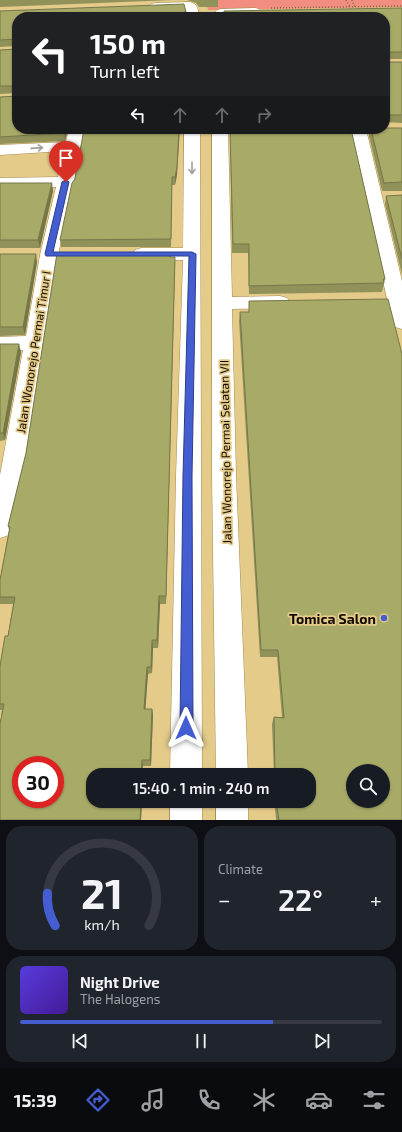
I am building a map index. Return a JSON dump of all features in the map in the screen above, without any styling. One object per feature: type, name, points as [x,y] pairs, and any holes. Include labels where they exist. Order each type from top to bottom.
[{"type":"street","points":[[141,7],[186,6],[192,12]]},
{"type":"street","points":[[227,12],[270,10]]},
{"type":"street","name":"Jalan Wonorejo Permai Timur I","points":[[0,528],[8,461],[34,344],[49,255],[76,134]]},
{"type":"street","points":[[186,768],[192,134]]},
{"type":"street","name":"Jalan Wonorejo Permai Selatan VII","points":[[220,134],[224,474],[232,768]]},
{"type":"street","points":[[360,134],[381,198],[393,299],[402,322]]},
{"type":"street","points":[[0,150],[74,146]]},
{"type":"street","points":[[0,183],[66,182]]},
{"type":"street","points":[[128,254],[192,254]]},
{"type":"street","points":[[223,303],[294,302]]},
{"type":"street","points":[[0,344],[34,344]]},
{"type":"street","points":[[186,808],[186,820]]},
{"type":"street","points":[[232,808],[232,820]]},
{"type":"path","points":[[346,0],[350,7]]},
{"type":"path","points":[[352,0],[356,7]]},
{"type":"path","points":[[270,10],[402,6]]},
{"type":"shaded area","points":[[206,0],[402,0],[402,7],[208,10]]},
{"type":"building","points":[[184,4],[186,12],[12,12],[12,39],[0,40],[0,11]]},
{"type":"building","points":[[402,8],[402,52],[390,52],[390,12],[224,11]]},
{"type":"building","points":[[12,49],[12,86],[0,86],[0,50]]},
{"type":"building","points":[[390,62],[402,62],[402,115],[390,115]]},
{"type":"building","points":[[12,96],[12,134],[48,134],[0,137],[0,97]]},
{"type":"building","points":[[390,128],[402,128],[402,182],[384,183],[372,134],[390,134]]},
{"type":"building","points":[[83,134],[179,134],[177,167],[175,177],[172,177],[171,239],[60,240],[72,183],[75,179]]},
{"type":"building","points":[[230,134],[352,134],[385,279],[383,279],[384,283],[249,286],[249,244],[233,244]]},
{"type":"building","points":[[0,183],[52,183],[38,240],[0,240]]},
{"type":"building","points":[[402,195],[402,259],[386,196]]},
{"type":"building","points":[[57,253],[170,253],[170,257],[175,257],[166,596],[159,596],[157,640],[152,640],[151,667],[147,667],[144,709],[152,709],[150,760],[142,760],[141,768],[86,768],[86,808],[141,808],[140,820],[0,820],[0,724],[4,704],[0,704],[0,666],[5,636],[8,636],[15,597],[0,597],[0,580],[10,527],[8,526],[26,453]]},
{"type":"building","points":[[0,254],[36,254],[23,327],[0,327]]},
{"type":"building","points":[[388,299],[402,354],[402,820],[279,820],[277,808],[316,808],[316,768],[275,768],[274,717],[284,718],[278,650],[261,650],[240,312],[249,312],[249,301]]},
{"type":"building","points":[[0,344],[19,344],[3,433],[0,433]]},
{"type":"place","name":"Tomica Salon","points":[[384,618]]},
{"type":"route","points":[[66,182],[49,254],[192,254],[186,728]]}]
